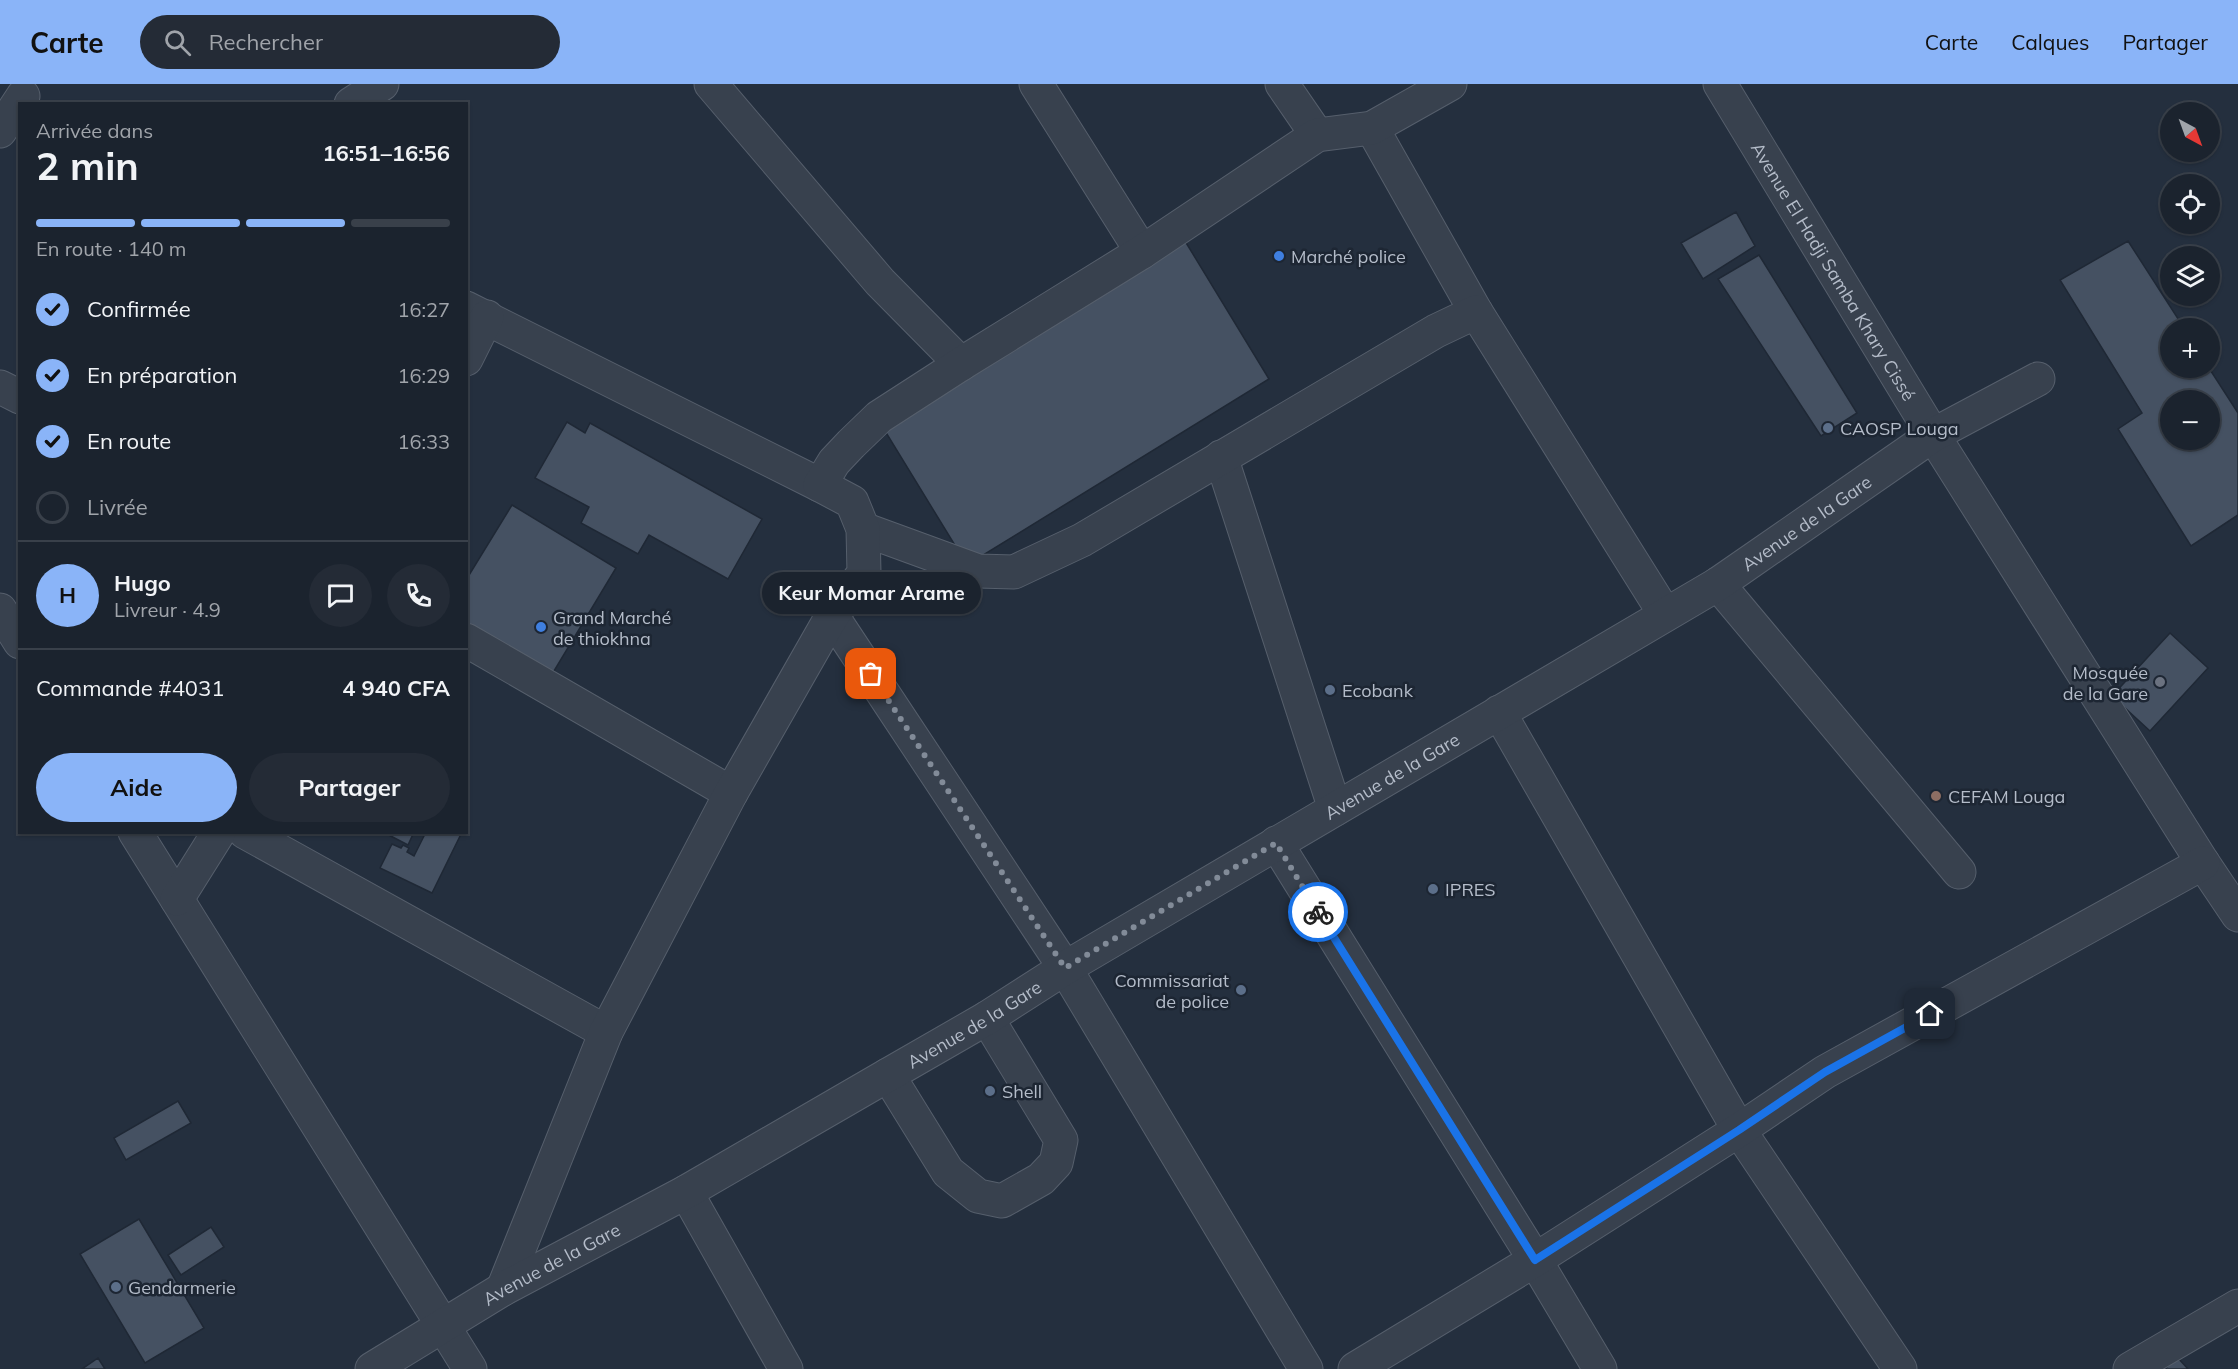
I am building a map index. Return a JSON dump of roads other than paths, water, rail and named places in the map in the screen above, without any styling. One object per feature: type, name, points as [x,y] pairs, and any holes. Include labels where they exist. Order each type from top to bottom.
[{"type":"street","points":[[354,102],[382,84]]},
{"type":"street","points":[[711,84],[880,282],[960,364]]},
{"type":"street","points":[[1036,84],[1142,252]]},
{"type":"street","points":[[1282,84],[1317,135]]},
{"type":"street","points":[[820,485],[834,462],[879,417],[960,364],[1142,252],[1317,135],[1372,128],[1450,84]]},
{"type":"street","name":"Avenue El Hadji Samba Khary Cissé","points":[[1720,84],[1933,435],[2238,915]]},
{"type":"street","points":[[0,132],[20,94]]},
{"type":"street","points":[[1372,128],[1476,312],[1665,614]]},
{"type":"street","points":[[863,529],[978,571],[1014,572],[1082,540],[1427,337],[1476,312]]},
{"type":"street","points":[[468,351],[477,313],[852,502],[863,529],[864,573],[832,616],[731,793],[606,1032],[503,1289]]},
{"type":"street","name":"Avenue de la Gare","points":[[372,1369],[503,1289],[686,1192],[987,1018],[1065,968],[1718,584],[1933,435],[2038,379]]},
{"type":"street","points":[[0,387],[18,396]]},
{"type":"street","points":[[1221,457],[1335,809]]},
{"type":"street","points":[[1718,584],[1959,872]]},
{"type":"street","points":[[0,610],[18,639]]},
{"type":"street","points":[[832,616],[1065,968],[1305,1369]]},
{"type":"street","points":[[468,641],[731,793]]},
{"type":"street","points":[[1499,712],[1739,1130],[1900,1369]]},
{"type":"street","points":[[136,834],[470,1369]]},
{"type":"street","points":[[177,899],[218,834]]},
{"type":"street","points":[[249,834],[606,1032]]},
{"type":"street","points":[[1276,843],[1535,1260],[1600,1369]]},
{"type":"street","points":[[1355,1369],[1535,1260],[1739,1130],[1825,1072],[2203,863]]},
{"type":"street","points":[[888,1075],[948,1172],[978,1196],[1002,1201],[1041,1179],[1056,1163],[1062,1140],[987,1018]]},
{"type":"street","points":[[686,1192],[786,1369]]},
{"type":"street","points":[[2130,1369],[2238,1306]]},
{"type":"place","name":"Marché police","points":[[1279,256]]},
{"type":"place","name":"CAOSP Louga","points":[[1828,428]]},
{"type":"place","name":"Grand Marché de thiokhna","points":[[541,627]]},
{"type":"place","name":"Keur Momar Arame","points":[[871,674]]},
{"type":"place","name":"Mosquée de la Gare","points":[[2160,682]]},
{"type":"place","name":"Ecobank","points":[[1330,690]]},
{"type":"place","name":"CEFAM Louga","points":[[1936,796]]},
{"type":"place","name":"IPRES","points":[[1433,889]]},
{"type":"place","name":"Commissariat de police","points":[[1241,990]]},
{"type":"place","name":"Shell","points":[[990,1091]]},
{"type":"place","name":"Gendarmerie","points":[[116,1287]]}]
